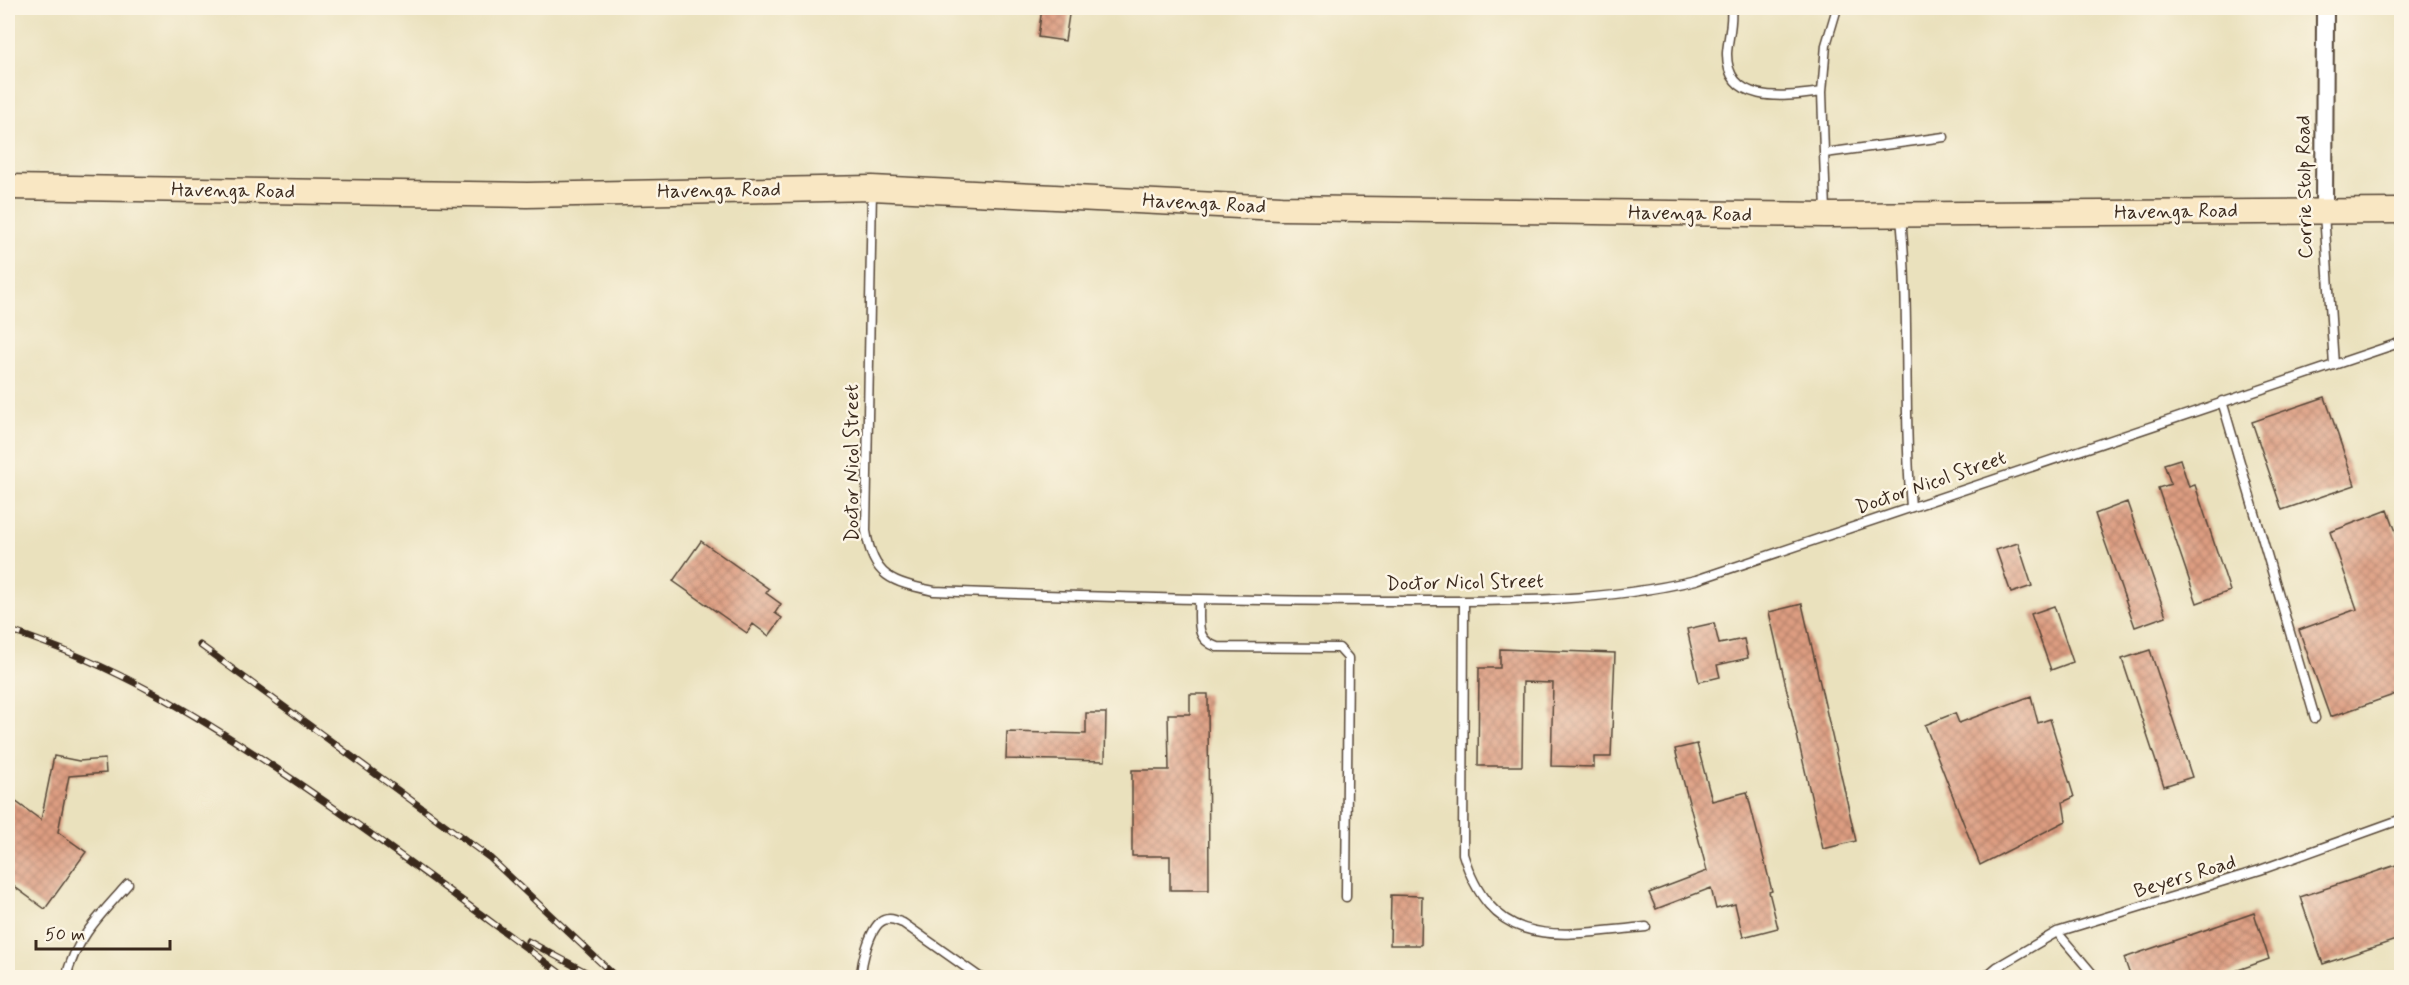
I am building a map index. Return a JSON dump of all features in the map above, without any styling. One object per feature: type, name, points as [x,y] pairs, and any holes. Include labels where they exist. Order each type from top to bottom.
[{"type":"street","name":"Corrie Stolp Road","points":[[2324,210],[2325,8]]},
{"type":"street","name":"Havenga Road","points":[[8,187],[527,195],[872,188],[1281,208],[1826,215],[2324,210],[2402,212]]},
{"type":"lane","points":[[1731,8],[1728,63],[1736,81],[1743,87],[1767,97],[1822,92]]},
{"type":"lane","points":[[1826,215],[1826,153],[1822,92],[1826,45],[1837,8]]},
{"type":"lane","points":[[1826,153],[1944,137]]},
{"type":"lane","name":"Doctor Nicol Street","points":[[872,188],[866,531],[869,553],[875,565],[884,575],[907,585],[934,591],[1199,601],[1464,601],[1619,596],[1661,589],[1715,574],[2402,342]]},
{"type":"lane","name":"Corrie Stolp Road","points":[[2324,210],[2334,365]]},
{"type":"lane","points":[[1901,215],[1907,276],[1906,457],[1911,507]]},
{"type":"lane","points":[[2222,401],[2315,718]]},
{"type":"lane","points":[[1199,601],[1200,634],[1205,642],[1217,648],[1339,648],[1348,658],[1346,897]]},
{"type":"lane","points":[[1464,601],[1463,854],[1470,876],[1484,898],[1500,914],[1533,932],[1550,935],[1646,927]]},
{"type":"lane","name":"Beyers Road","points":[[1984,978],[1997,967],[2057,932],[2260,870],[2402,819]]},
{"type":"lane","points":[[66,978],[74,951],[84,934],[128,885]]},
{"type":"lane","points":[[861,978],[862,961],[875,929],[885,919],[891,918],[903,923],[981,978]]},
{"type":"lane","points":[[2057,932],[2096,978]]},
{"type":"building","points":[[1042,8],[1070,8],[1065,41],[1038,37]]},
{"type":"building","points":[[2325,397],[2355,485],[2282,510],[2252,422]]},
{"type":"building","points":[[2180,459],[2189,487],[2195,485],[2230,591],[2197,603],[2158,488],[2171,484],[2164,464]]},
{"type":"building","points":[[2127,502],[2166,616],[2135,627],[2095,514]]},
{"type":"building","points":[[2388,510],[2402,548],[2402,692],[2330,717],[2299,630],[2357,609],[2330,532]]},
{"type":"building","points":[[701,541],[769,589],[766,593],[781,604],[775,613],[782,618],[769,636],[753,624],[747,633],[673,581]]},
{"type":"building","points":[[2018,543],[2032,586],[2011,593],[1996,550]]},
{"type":"building","points":[[1802,604],[1856,841],[1823,849],[1769,612]]},
{"type":"building","points":[[2054,606],[2073,662],[2051,670],[2031,614]]},
{"type":"building","points":[[1714,623],[1719,644],[1744,639],[1748,658],[1717,665],[1720,677],[1699,682],[1687,629]]},
{"type":"building","points":[[1500,649],[1615,653],[1611,757],[1594,757],[1594,767],[1551,766],[1553,683],[1523,682],[1522,766],[1478,766],[1479,668],[1500,668]]},
{"type":"building","points":[[2150,650],[2192,777],[2164,786],[2122,659]]},
{"type":"building","points":[[1190,694],[1208,694],[1209,890],[1170,890],[1170,856],[1132,856],[1132,770],[1169,770],[1168,714],[1190,714]]},
{"type":"building","points":[[2031,696],[2038,723],[2050,719],[2074,797],[2063,802],[2066,821],[1980,865],[1925,725],[1955,713],[1959,723]]},
{"type":"building","points":[[1086,713],[1106,713],[1105,761],[1006,759],[1007,732],[1086,734]]},
{"type":"building","points":[[1697,744],[1712,801],[1747,792],[1772,891],[1769,892],[1778,928],[1743,937],[1735,904],[1716,909],[1711,888],[1656,909],[1649,893],[1707,871],[1675,749]]},
{"type":"building","points":[[54,756],[79,761],[105,759],[106,773],[69,776],[58,832],[86,852],[45,909],[8,882],[8,796],[41,820]]},
{"type":"building","points":[[2402,863],[2402,938],[2323,964],[2300,897]]},
{"type":"building","points":[[1391,895],[1422,896],[1421,945],[1390,945]]},
{"type":"building","points":[[2254,913],[2269,959],[2216,978],[2131,978],[2124,958]]},
{"type":"railway","points":[[8,630],[86,659],[122,676],[226,735],[364,829],[567,978]]},
{"type":"railway","points":[[200,645],[490,858],[617,978]]},
{"type":"railway","points":[[528,941],[597,978]]},
{"type":"railway","points":[[644,974],[648,978]]}]
